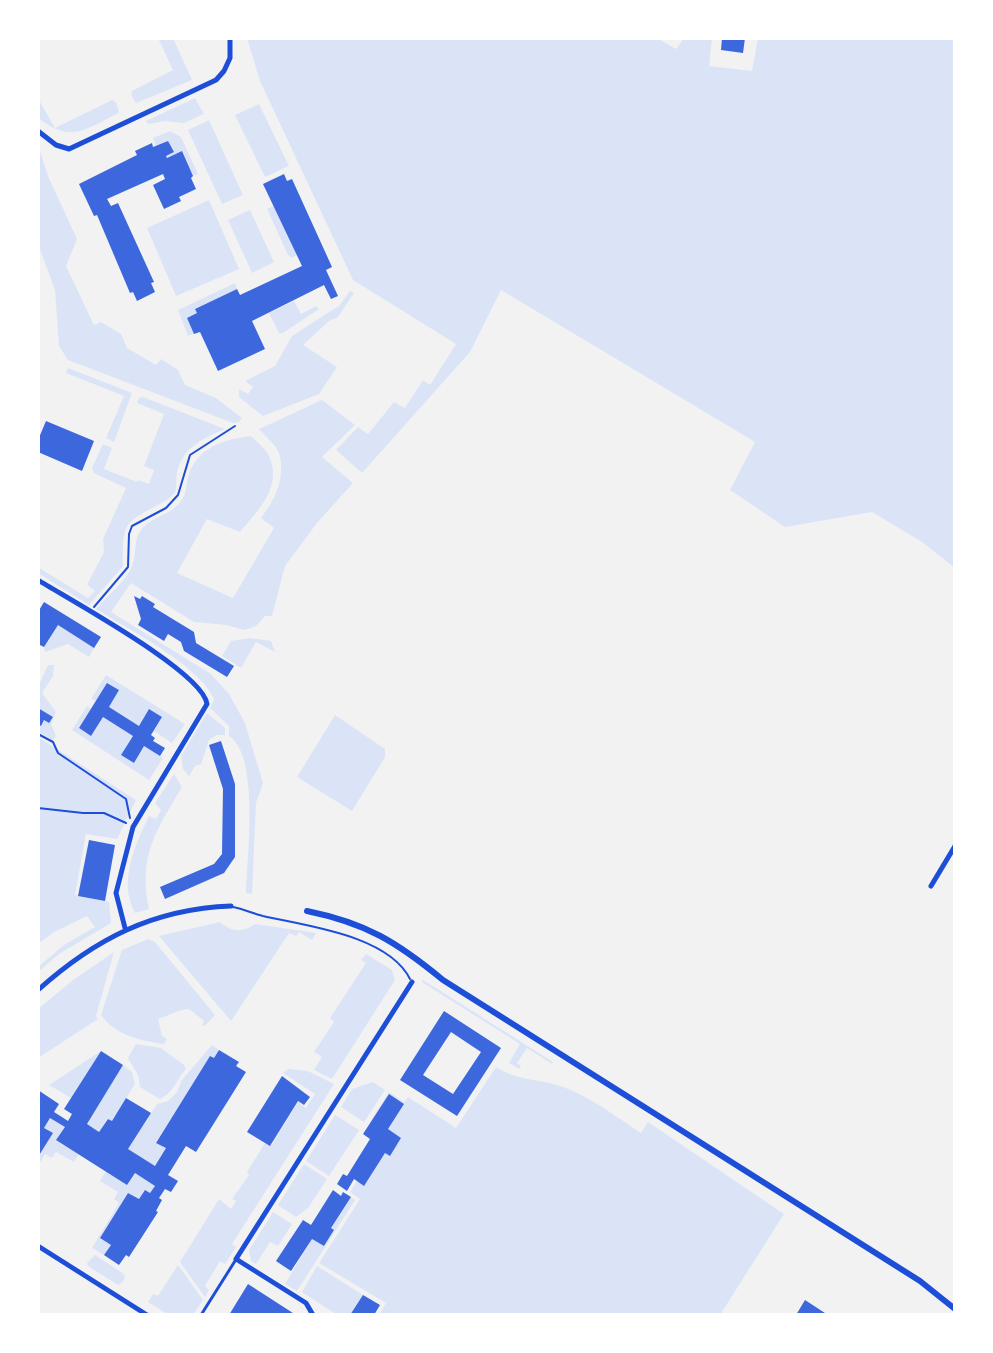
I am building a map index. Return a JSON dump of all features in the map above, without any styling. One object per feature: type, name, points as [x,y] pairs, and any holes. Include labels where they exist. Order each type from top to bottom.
[{"type":"street","points":[[38,131],[65,149],[74,147],[216,80],[230,58],[230,38]]},
{"type":"street","points":[[38,580],[178,668],[206,696],[207,704],[133,827],[116,893],[125,928]]},
{"type":"street","points":[[931,886],[955,846]]},
{"type":"street","points":[[38,990],[81,955],[125,928],[174,914],[231,906]]},
{"type":"street","points":[[307,911],[337,917],[374,931],[411,954],[443,980],[920,1281],[955,1309]]},
{"type":"street","points":[[201,1315],[412,982]]},
{"type":"street","points":[[38,1246],[147,1315]]},
{"type":"street","points":[[236,1259],[306,1303],[313,1315]]},
{"type":"lane","points":[[231,906],[259,915],[319,925],[361,941],[404,966],[412,982]]},
{"type":"path","points":[[92,608],[128,567],[132,526],[166,508],[178,495],[190,455],[235,426]]},
{"type":"path","points":[[38,734],[53,742],[58,753],[126,799],[130,818]]},
{"type":"path","points":[[38,808],[104,813],[127,824]]},
{"type":"shaded area","points":[[158,38],[173,38],[192,80],[136,103],[132,91],[173,70]]},
{"type":"shaded area","points":[[247,38],[657,38],[676,49],[684,38],[712,38],[709,66],[752,71],[758,38],[955,38],[955,568],[922,542],[872,512],[785,527],[730,490],[755,442],[501,290],[470,352],[362,473],[336,450],[358,427],[368,434],[394,402],[405,408],[423,380],[430,385],[456,344],[353,280],[260,81]]},
{"type":"shaded area","points":[[195,98],[204,114],[184,123],[165,121],[148,124],[146,121]]},
{"type":"shaded area","points":[[112,100],[116,102],[119,113],[78,131],[55,128]]},
{"type":"shaded area","points":[[40,102],[55,128],[38,118]]},
{"type":"shaded area","points":[[259,104],[289,166],[265,177],[235,115]]},
{"type":"shaded area","points":[[209,120],[243,195],[222,204],[188,130]]},
{"type":"shaded area","points":[[170,131],[181,137],[198,174],[193,176],[182,151],[167,158],[173,152],[168,141],[156,146],[153,138]]},
{"type":"shaded area","points":[[38,145],[48,176],[77,239],[66,266],[94,325],[101,322],[121,334],[127,348],[156,365],[161,359],[178,370],[185,385],[216,398],[242,418],[239,422],[233,423],[68,360],[59,346],[55,290],[38,244]]},
{"type":"shaded area","points":[[209,200],[239,269],[176,296],[147,228]]},
{"type":"shaded area","points":[[274,206],[297,255],[292,258],[267,209]]},
{"type":"shaded area","points":[[250,210],[274,262],[252,273],[228,220]]},
{"type":"shaded area","points":[[235,283],[237,289],[195,309],[197,313],[187,318],[194,334],[188,336],[178,310]]},
{"type":"shaded area","points":[[350,291],[354,293],[338,317],[329,321],[303,345],[337,367],[319,394],[263,416],[239,397],[239,389],[248,394],[253,387],[245,381],[275,366],[292,336],[340,305]]},
{"type":"shaded area","points":[[294,301],[301,314],[316,306],[319,309],[279,333],[269,313]]},
{"type":"shaded area","points":[[68,368],[132,393],[114,442],[106,438],[124,396],[66,373]]},
{"type":"shaded area","points":[[143,397],[225,429],[201,440],[189,450],[180,464],[174,494],[128,526],[123,566],[89,605],[38,573],[38,567],[88,598],[95,591],[87,585],[104,552],[103,539],[126,488],[94,473],[92,468],[103,444],[112,448],[104,469],[149,484],[154,470],[144,466],[164,414],[137,403]]},
{"type":"shaded area","points":[[322,400],[355,425],[322,457],[353,483],[317,523],[285,566],[272,616],[265,616],[256,626],[245,630],[194,622],[131,583],[111,612],[211,674],[229,694],[245,723],[263,783],[256,803],[252,894],[246,893],[250,809],[245,764],[239,747],[229,736],[229,726],[210,708],[214,700],[196,675],[96,609],[129,572],[141,530],[180,502],[197,459],[221,443],[251,436],[268,453],[273,467],[271,488],[240,532],[207,519],[177,573],[233,598],[274,528],[261,518],[278,488],[281,462],[278,450],[259,429]]},
{"type":"shaded area","points":[[58,625],[94,648],[89,657],[68,644],[45,652],[44,647]]},
{"type":"shaded area","points":[[250,638],[271,641],[275,652],[256,642],[241,668],[222,656],[231,641]]},
{"type":"shaded area","points":[[48,665],[54,665],[53,676],[42,693],[56,712],[51,724],[56,736],[53,740],[38,732],[38,724],[53,717],[38,708],[38,687]]},
{"type":"shaded area","points":[[106,675],[185,724],[172,743],[154,731],[162,717],[150,709],[139,726],[109,707],[119,690],[108,683],[96,701],[91,699]]},
{"type":"shaded area","points":[[87,706],[91,709],[79,729],[91,736],[103,717],[133,736],[121,755],[134,763],[144,746],[163,758],[149,780],[72,730]]},
{"type":"shaded area","points":[[207,713],[225,728],[225,735],[209,740],[201,764],[195,766],[189,776],[183,769],[181,756]]},
{"type":"shaded area","points":[[335,715],[385,749],[385,757],[352,811],[297,777]]},
{"type":"shaded area","points":[[38,737],[136,800],[117,839],[86,834],[75,895],[109,902],[111,923],[59,954],[38,972],[38,967],[64,945],[95,927],[87,916],[54,932],[38,944]]},
{"type":"shaded area","points":[[174,774],[182,787],[157,831],[148,858],[146,890],[149,909],[135,913],[128,889],[130,864],[149,816],[156,819],[161,810],[155,803]]},
{"type":"shaded area","points":[[220,922],[237,930],[255,924],[316,933],[312,940],[299,932],[296,936],[289,933],[231,1021],[236,1027],[159,936]]},
{"type":"shaded area","points":[[148,939],[155,942],[215,1015],[205,1026],[202,1025],[204,1021],[189,1009],[158,1019],[162,1036],[167,1039],[164,1044],[121,1032],[101,1015],[122,950]]},
{"type":"shaded area","points":[[114,952],[96,1016],[98,1019],[38,1058],[38,1009]]},
{"type":"shaded area","points":[[366,954],[392,970],[395,980],[332,1079],[314,1070],[322,1057],[314,1052],[334,1022],[330,1018],[366,963],[361,960]]},
{"type":"shaded area","points":[[423,980],[552,1064],[527,1048],[517,1063],[521,1066],[519,1069],[509,1063],[520,1044]]},
{"type":"shaded area","points":[[136,1044],[161,1048],[186,1069],[172,1090],[160,1099],[140,1087],[138,1075],[128,1058]]},
{"type":"shaded area","points":[[212,1045],[219,1050],[214,1058],[210,1057],[156,1142],[166,1148],[155,1166],[128,1149],[157,1104],[168,1101],[177,1092],[182,1080]]},
{"type":"shaded area","points":[[101,1051],[71,1098],[49,1085]]},
{"type":"shaded area","points":[[123,1065],[132,1072],[135,1084],[112,1121],[107,1119],[99,1132],[87,1124]]},
{"type":"shaded area","points":[[496,1067],[579,1094],[641,1133],[648,1122],[784,1214],[720,1315],[379,1315],[386,1303],[319,1263],[360,1199],[350,1192],[357,1181],[364,1185],[385,1153],[390,1155],[401,1138],[388,1129],[389,1095],[368,1125],[389,1092],[404,1102],[408,1097],[456,1128]]},
{"type":"shaded area","points":[[288,1069],[308,1071],[334,1084],[232,1244],[236,1247],[225,1264],[220,1261],[205,1286],[209,1290],[205,1297],[180,1262],[219,1199],[231,1209],[236,1201],[232,1199],[249,1175],[247,1172],[265,1143],[271,1146],[298,1102],[306,1108],[315,1094],[283,1073]]},
{"type":"shaded area","points":[[373,1082],[385,1090],[364,1122],[341,1107],[352,1089]]},
{"type":"shaded area","points":[[335,1115],[359,1130],[329,1176],[306,1161]]},
{"type":"shaded area","points":[[50,1118],[65,1127],[57,1141],[79,1154],[74,1162],[56,1152],[52,1158],[45,1154],[38,1166],[38,1157],[52,1134],[44,1128]]},
{"type":"shaded area","points":[[304,1164],[327,1179],[308,1208],[296,1217],[278,1205]]},
{"type":"shaded area","points":[[106,1171],[127,1185],[135,1173],[155,1186],[150,1193],[145,1190],[139,1199],[128,1193],[100,1238],[111,1245],[104,1255],[92,1248],[119,1203],[114,1199],[118,1192],[100,1181]]},
{"type":"shaded area","points":[[351,1197],[355,1200],[297,1291],[285,1284],[312,1239],[324,1246],[334,1231],[331,1228]]},
{"type":"shaded area","points":[[273,1212],[292,1224],[278,1246],[270,1242],[256,1264],[251,1261],[249,1250]]},
{"type":"shaded area","points":[[95,1255],[124,1274],[121,1284],[88,1266],[87,1263]]},
{"type":"shaded area","points":[[178,1265],[203,1300],[193,1315],[169,1315],[148,1302],[153,1294],[158,1296]]},
{"type":"shaded area","points":[[317,1266],[363,1295],[350,1315],[337,1315],[302,1292]]},
{"type":"building","points":[[722,38],[745,38],[743,53],[721,50]]},
{"type":"building","points":[[168,141],[174,152],[167,158],[182,151],[196,189],[164,209],[153,185],[165,179],[163,174],[107,199],[111,206],[118,203],[154,282],[151,283],[155,292],[137,301],[133,292],[130,293],[97,215],[94,216],[79,184],[137,155],[135,151],[152,143],[153,147]]},
{"type":"building","points":[[284,174],[287,181],[292,179],[332,267],[326,270],[338,296],[331,299],[324,285],[252,321],[265,349],[218,371],[200,332],[194,334],[187,318],[197,313],[195,309],[237,289],[240,295],[302,266],[263,184]]},
{"type":"building","points":[[46,421],[94,441],[82,471],[38,452],[38,440]]},
{"type":"building","points":[[134,596],[140,599],[142,596],[155,604],[153,607],[194,632],[196,643],[234,666],[227,677],[184,651],[181,642],[168,634],[164,641],[138,625],[141,619]]},
{"type":"building","points":[[44,602],[101,637],[94,648],[58,625],[44,647],[38,644],[38,612]]},
{"type":"building","points":[[107,683],[119,690],[109,707],[139,726],[149,709],[162,717],[151,735],[155,738],[153,741],[165,748],[160,756],[144,746],[134,763],[121,755],[133,736],[103,717],[91,736],[79,728]]},
{"type":"building","points":[[38,708],[53,717],[49,723],[44,720],[41,726],[38,724]]},
{"type":"building","points":[[221,741],[235,784],[235,857],[224,873],[165,899],[160,887],[214,864],[222,854],[223,789],[209,745]]},
{"type":"building","points":[[89,840],[115,845],[105,901],[78,896]]},
{"type":"building","points":[[444,1011],[501,1048],[457,1116],[400,1080]],"holes":[[[451,1032],[481,1052],[453,1094],[423,1075]]]},
{"type":"building","points":[[219,1050],[239,1062],[236,1066],[246,1072],[196,1152],[186,1146],[168,1175],[178,1181],[171,1192],[165,1189],[159,1198],[162,1200],[158,1212],[129,1257],[126,1255],[119,1265],[104,1255],[111,1245],[100,1238],[128,1193],[139,1199],[145,1190],[150,1193],[155,1186],[135,1173],[127,1185],[56,1140],[65,1127],[50,1118],[44,1128],[53,1133],[38,1157],[38,1090],[59,1104],[54,1112],[68,1121],[72,1114],[64,1109],[101,1051],[123,1065],[87,1124],[99,1132],[108,1119],[112,1121],[126,1098],[151,1113],[128,1149],[155,1166],[166,1148],[156,1143],[210,1056],[214,1058]]},
{"type":"building","points":[[282,1076],[310,1097],[304,1105],[298,1101],[270,1146],[247,1132]]},
{"type":"building","points":[[389,1094],[404,1104],[388,1129],[401,1138],[390,1156],[385,1153],[364,1186],[354,1179],[347,1191],[337,1184],[343,1174],[347,1176],[370,1139],[363,1134]]},
{"type":"building","points":[[333,1190],[341,1196],[343,1192],[351,1197],[331,1228],[334,1230],[324,1246],[312,1239],[291,1271],[276,1261],[303,1220],[311,1225]]},
{"type":"building","points":[[248,1284],[296,1315],[229,1315]]},
{"type":"building","points":[[363,1295],[380,1305],[374,1315],[350,1315]]},
{"type":"building","points":[[805,1300],[828,1315],[796,1315]]}]
